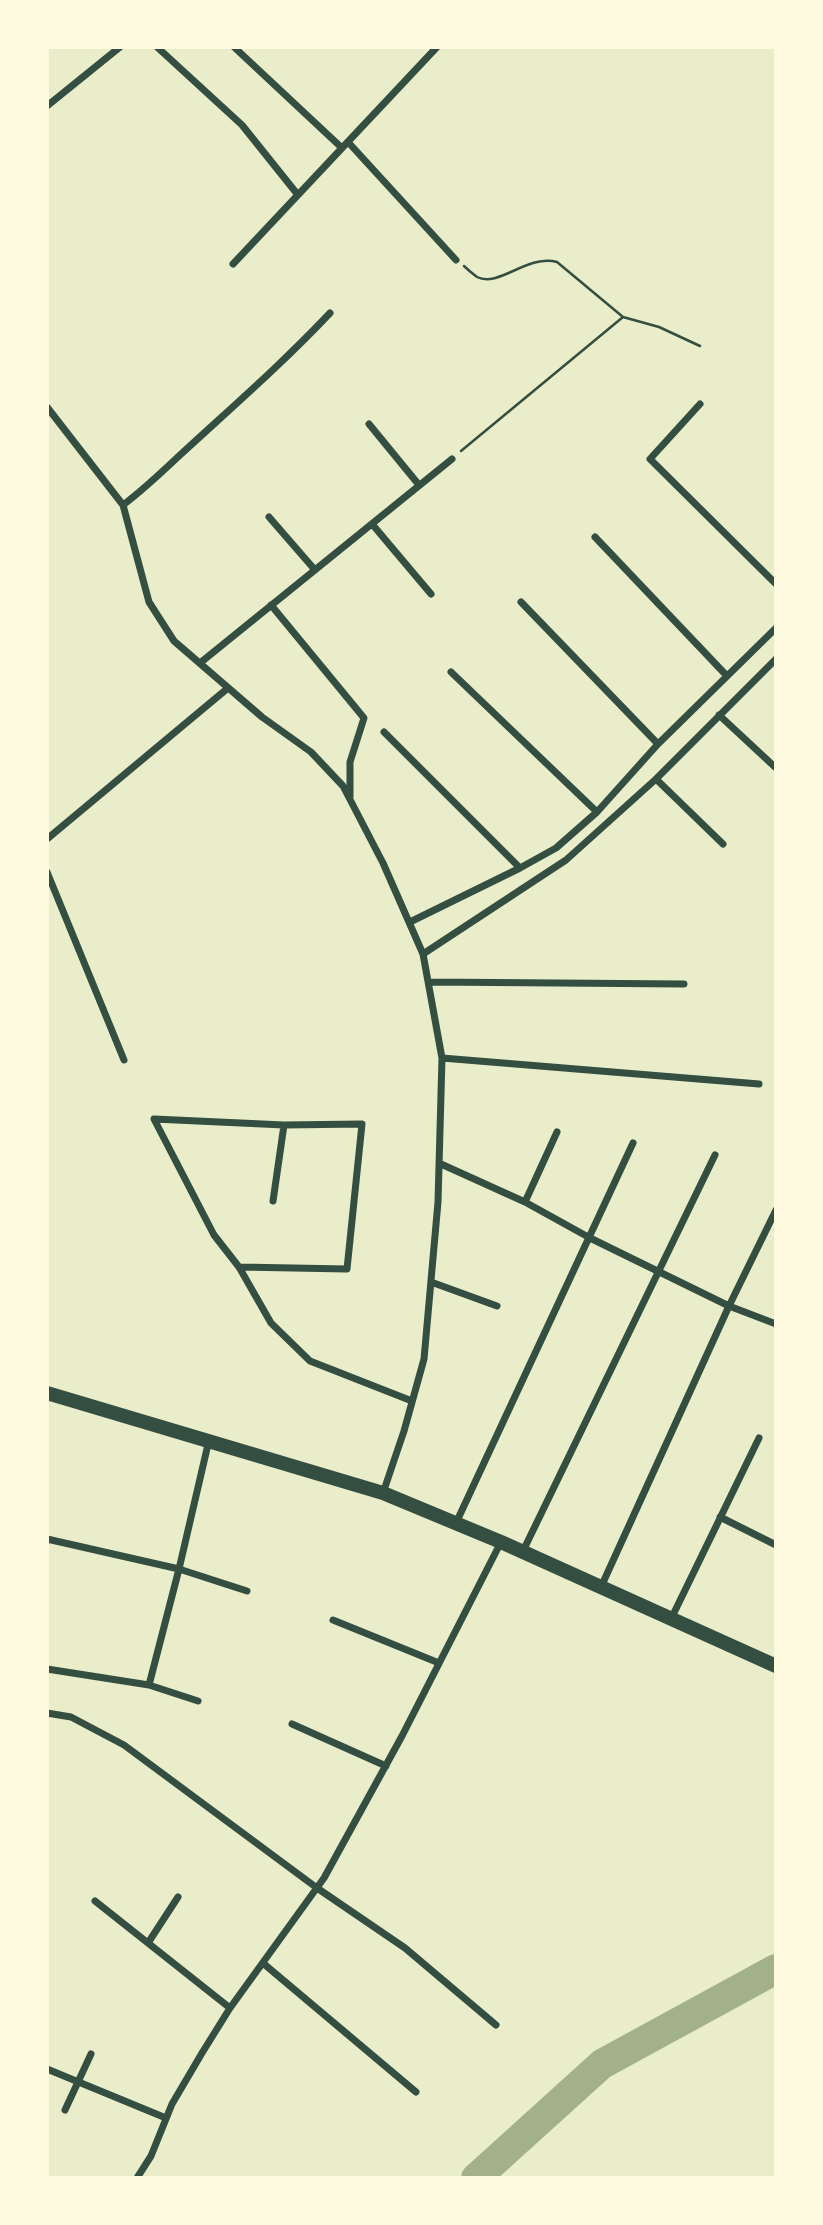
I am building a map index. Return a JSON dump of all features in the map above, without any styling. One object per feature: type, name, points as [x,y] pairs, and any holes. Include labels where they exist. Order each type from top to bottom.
[{"type":"main road","points":[[47,1393],[209,1439],[383,1493],[501,1542],[776,1666]]},
{"type":"street","points":[[47,106],[120,47]]},
{"type":"street","points":[[157,47],[242,125],[299,195]]},
{"type":"street","points":[[234,47],[342,148]]},
{"type":"street","points":[[233,264],[437,47]]},
{"type":"street","points":[[348,142],[456,260]]},
{"type":"street","points":[[122,505],[152,483],[221,420],[292,354],[330,313]]},
{"type":"street","points":[[700,404],[650,458],[776,584]]},
{"type":"street","points":[[47,407],[122,505],[149,602],[174,641],[262,717],[311,752],[343,786],[411,922],[423,954],[442,1058],[441,1164],[424,1359],[383,1493]]},
{"type":"street","points":[[369,424],[419,485]]},
{"type":"street","points":[[200,663],[452,458]]},
{"type":"street","points":[[269,517],[315,570]]},
{"type":"street","points":[[372,524],[431,594]]},
{"type":"street","points":[[595,537],[727,676]]},
{"type":"street","points":[[521,602],[658,744]]},
{"type":"street","points":[[271,605],[364,718],[350,762],[350,798]]},
{"type":"street","points":[[411,922],[556,848],[597,812],[658,744],[776,628]]},
{"type":"street","points":[[423,954],[566,860],[656,779],[776,659]]},
{"type":"street","points":[[451,672],[597,812]]},
{"type":"street","points":[[47,839],[228,688]]},
{"type":"street","points":[[719,715],[776,768]]},
{"type":"street","points":[[384,732],[520,868]]},
{"type":"street","points":[[656,779],[723,844]]},
{"type":"street","points":[[47,872],[124,1060]]},
{"type":"street","points":[[430,982],[684,984]]},
{"type":"street","points":[[442,1058],[759,1084]]},
{"type":"street","points":[[239,1267],[347,1269],[362,1124],[284,1125],[153,1119],[214,1235],[239,1267],[271,1324],[310,1361],[412,1401]]},
{"type":"street","points":[[273,1201],[284,1125]]},
{"type":"street","points":[[525,1202],[557,1132]]},
{"type":"street","points":[[456,1524],[633,1143]]},
{"type":"street","points":[[523,1553],[715,1155]]},
{"type":"street","points":[[441,1164],[525,1202],[590,1238],[729,1306],[776,1324]]},
{"type":"street","points":[[601,1588],[729,1306],[776,1210]]},
{"type":"street","points":[[430,1282],[497,1306]]},
{"type":"street","points":[[670,1619],[759,1438]]},
{"type":"street","points":[[149,1685],[209,1439]]},
{"type":"street","points":[[720,1517],[774,1544]]},
{"type":"street","points":[[47,1539],[179,1569],[247,1591]]},
{"type":"street","points":[[137,2178],[151,2156],[172,2104],[230,2008],[317,1888],[386,1766],[501,1542]]},
{"type":"street","points":[[333,1619],[439,1663]]},
{"type":"street","points":[[47,1669],[149,1685],[198,1701]]},
{"type":"street","points":[[47,1713],[71,1717],[124,1745],[317,1888],[405,1948],[496,2025]]},
{"type":"street","points":[[292,1724],[386,1766]]},
{"type":"street","points":[[148,1943],[178,1897]]},
{"type":"street","points":[[95,1901],[230,2008]]},
{"type":"street","points":[[264,1964],[416,2092]]},
{"type":"street","points":[[65,2110],[91,2054]]},
{"type":"street","points":[[47,2069],[166,2118]]},
{"type":"path","points":[[456,260],[478,278],[490,279],[535,261],[545,259],[557,262],[623,317],[659,327],[700,346]]},
{"type":"path","points":[[452,458],[623,317]]},
{"type":"waterway","points":[[476,2178],[602,2064],[776,1969]]}]
